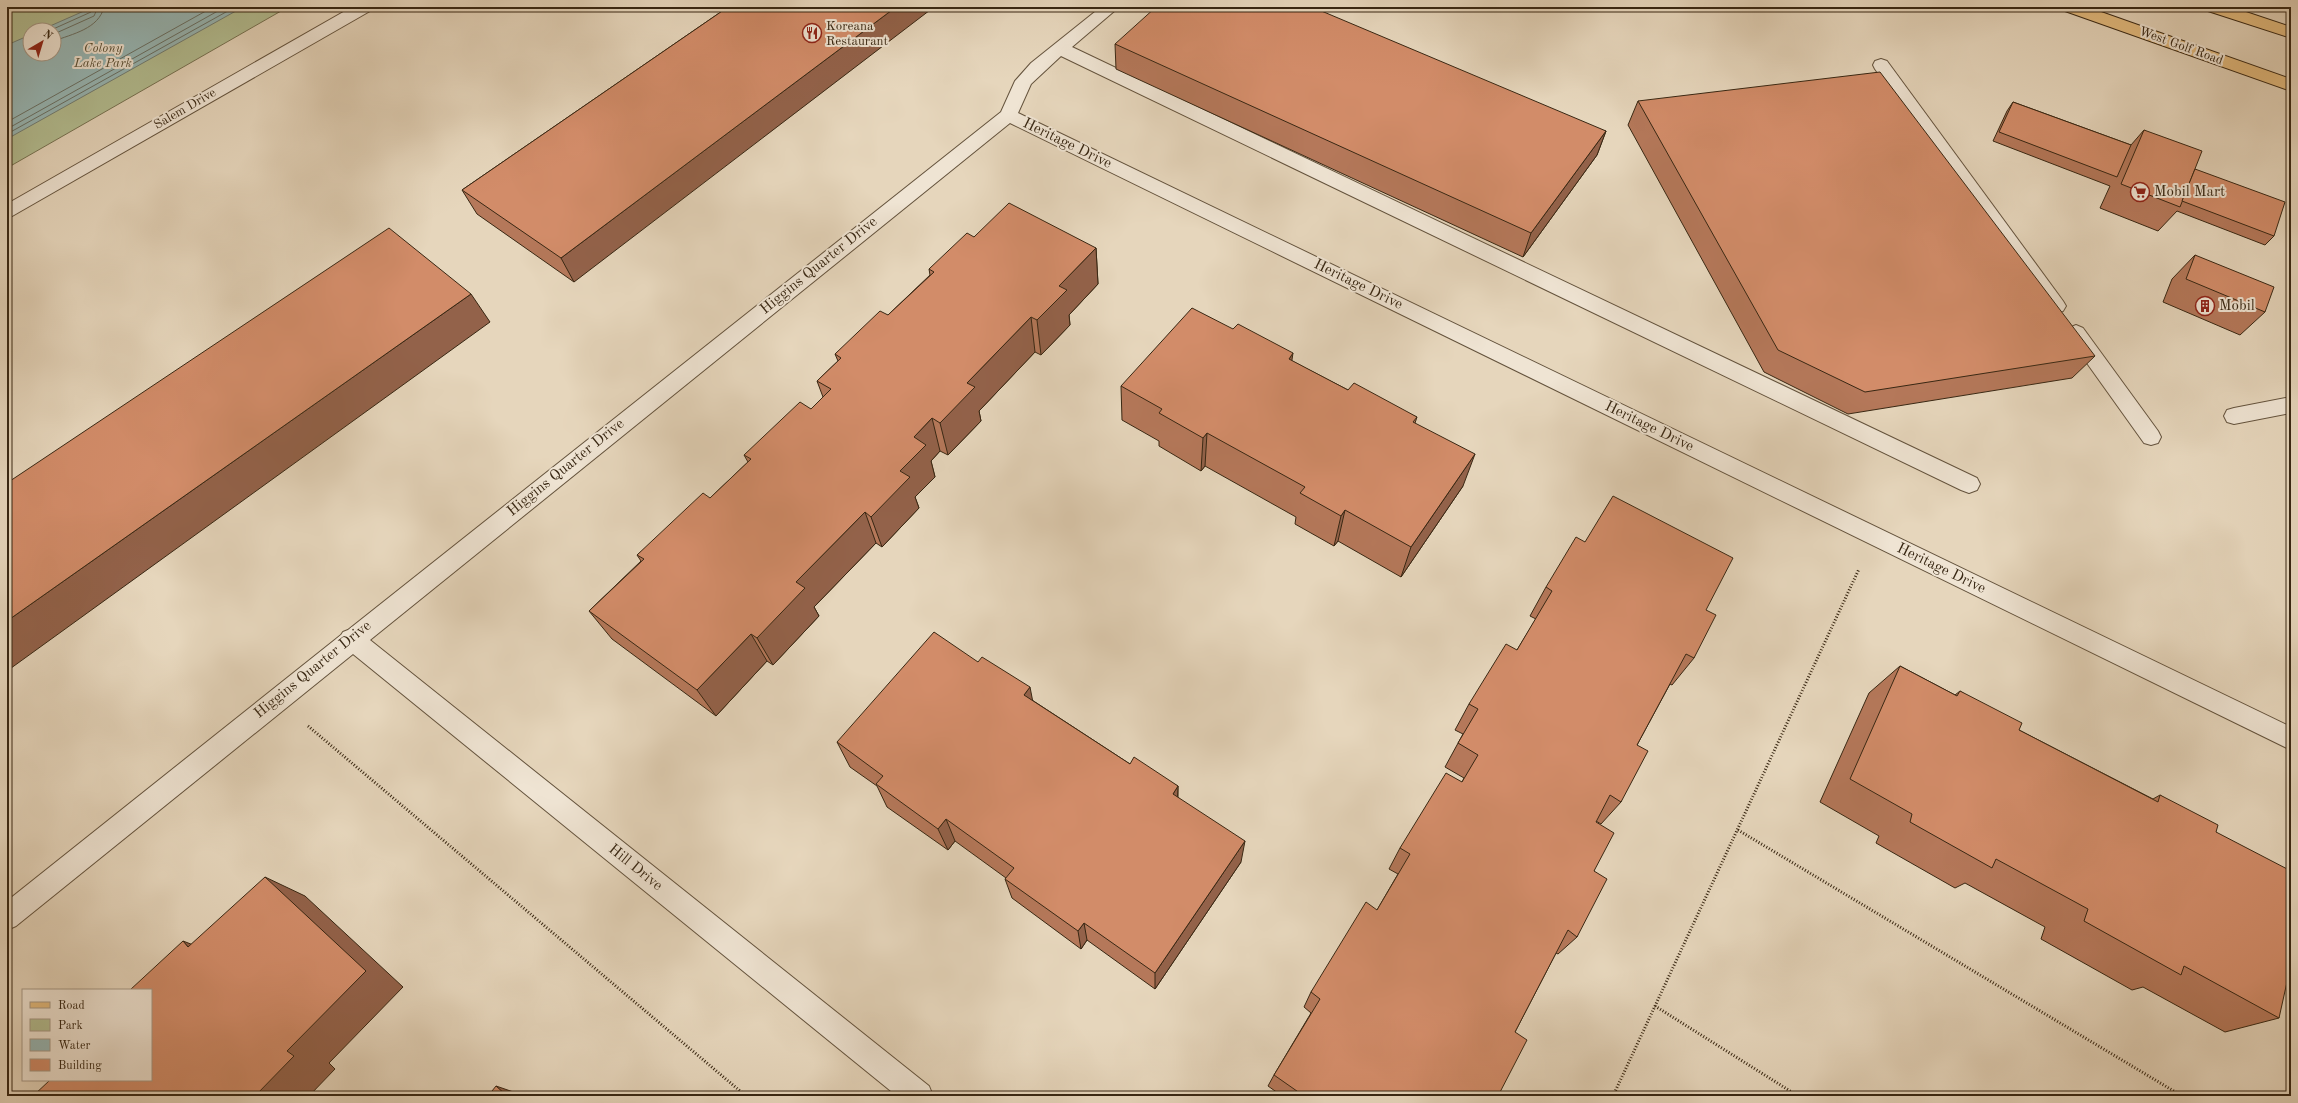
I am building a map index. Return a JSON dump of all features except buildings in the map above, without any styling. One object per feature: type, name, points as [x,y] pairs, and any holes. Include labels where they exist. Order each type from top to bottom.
[{"type":"main road","name":"West Golf Road","points":[[2070,7],[2291,85]]},
{"type":"main road","points":[[2214,7],[2291,33]]},
{"type":"main road","points":[[2251,7],[2291,43]]},
{"type":"street","name":"Salem Drive","points":[[7,212],[364,7]]},
{"type":"street","name":"Higgins Quarter Drive","points":[[7,917],[351,639],[1008,115],[1024,82],[1037,67],[1111,7]]},
{"type":"street","points":[[1059,48],[1969,484]]},
{"type":"street","points":[[1882,65],[2151,437]]},
{"type":"street","name":"Heritage Drive","points":[[1008,115],[2291,739]]},
{"type":"street","points":[[2234,416],[2291,405]]},
{"type":"street","name":"Hill Drive","points":[[351,639],[919,1096]]},
{"type":"path","points":[[1613,1096],[1874,536]]},
{"type":"path","points":[[277,699],[746,1096]]},
{"type":"path","points":[[1738,830],[2182,1096]]},
{"type":"path","points":[[1655,1006],[1798,1096]]},
{"type":"green space","name":"Colony Lake Park","points":[[7,7],[288,7],[7,168]]},
{"type":"water","points":[[93,7],[243,7],[7,139],[7,45],[22,38],[22,62],[62,62],[62,22],[59,22]]},
{"type":"place","name":"Koreana Restaurant","points":[[812,33]]},
{"type":"place","name":"Mobil Mart","points":[[2140,192]]},
{"type":"place","name":"Mobil","points":[[2205,306]]}]
